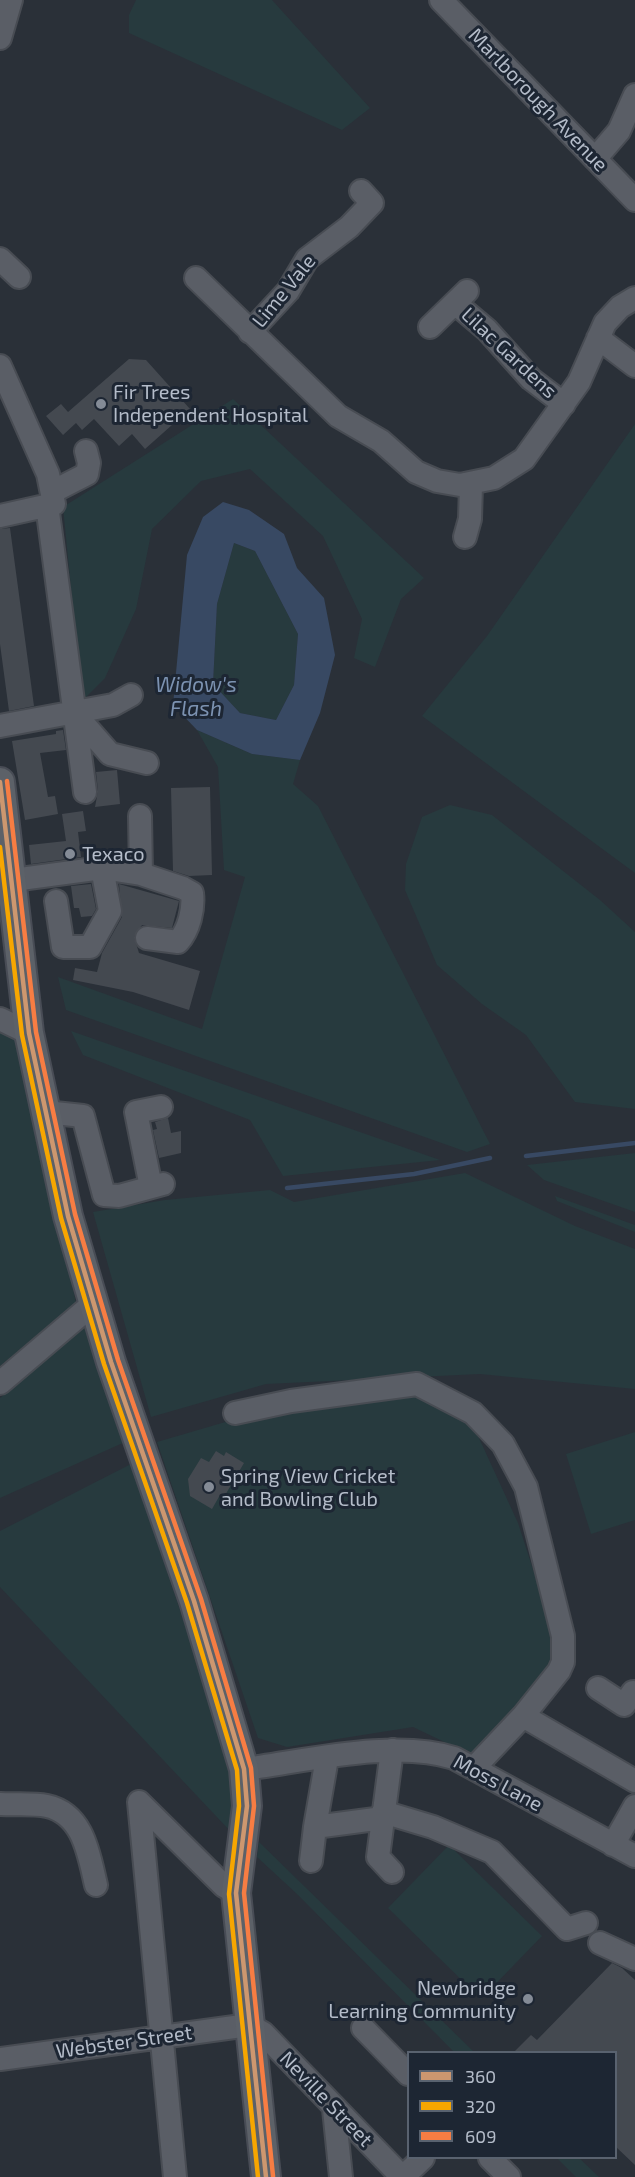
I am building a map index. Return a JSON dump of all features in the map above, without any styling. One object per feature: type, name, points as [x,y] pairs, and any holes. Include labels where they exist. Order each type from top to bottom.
[{"type":"main road","points":[[0,782],[29,1033],[68,1216],[146,1467],[194,1601],[244,1768],[247,1806],[236,1893],[266,2177]]},
{"type":"street","points":[[0,38],[11,0]]},
{"type":"street","name":"Marlborough Avenue","points":[[441,0],[635,200]]},
{"type":"street","points":[[595,159],[619,131],[635,95]]},
{"type":"street","name":"Lime Vale","points":[[250,332],[288,291],[307,259],[349,227],[372,202]]},
{"type":"street","points":[[196,278],[331,410],[351,426],[381,441],[406,465],[437,481],[471,485],[505,473],[524,459],[564,404],[585,369],[611,315],[635,298]]},
{"type":"street","name":"Lilac Gardens","points":[[430,327],[461,297],[531,379],[564,404]]},
{"type":"street","points":[[598,338],[635,366]]},
{"type":"street","points":[[0,366],[49,490],[85,792]]},
{"type":"street","points":[[0,516],[49,490],[87,474],[89,463],[86,451]]},
{"type":"street","points":[[465,537],[470,519],[471,485]]},
{"type":"street","points":[[0,726],[75,714],[113,705],[131,695]]},
{"type":"street","points":[[75,714],[110,754],[147,763]]},
{"type":"street","points":[[140,816],[141,874]]},
{"type":"street","points":[[13,880],[102,868],[141,874],[192,893],[193,904],[185,935],[178,942],[147,938]]},
{"type":"street","points":[[56,901],[63,947],[90,947],[110,911],[102,868]]},
{"type":"street","points":[[0,1019],[29,1033]]},
{"type":"street","points":[[45,1112],[83,1116],[104,1195],[119,1196],[157,1185],[136,1112],[161,1107]]},
{"type":"street","points":[[0,1383],[94,1303]]},
{"type":"street","points":[[235,1413],[291,1401],[417,1384],[473,1413],[503,1444],[526,1487],[563,1636],[563,1662],[559,1671],[523,1716],[474,1768]]},
{"type":"street","points":[[598,1688],[631,1703]]},
{"type":"street","points":[[523,1716],[635,1781]]},
{"type":"street","points":[[392,1750],[378,1857],[392,1872]]},
{"type":"street","name":"Moss Lane","points":[[244,1768],[392,1750],[434,1751],[474,1768],[635,1856]]},
{"type":"street","points":[[311,1861],[327,1758]]},
{"type":"street","points":[[175,2177],[138,1802],[224,1886],[236,1893]]},
{"type":"street","points":[[0,1804],[49,1806],[73,1821],[85,1838],[96,1885]]},
{"type":"street","points":[[614,1845],[635,1806]]},
{"type":"street","points":[[315,1827],[383,1815],[433,1827],[492,1852],[567,1929],[586,1923]]},
{"type":"street","points":[[600,1943],[635,1959]]},
{"type":"street","name":"Webster Street","points":[[0,2059],[249,2025]]},
{"type":"street","name":"Neville Street","points":[[249,2025],[263,2033],[397,2174]]},
{"type":"street","points":[[363,2028],[407,2073]]},
{"type":"street","points":[[334,2109],[341,2177]]},
{"type":"street","points":[[397,2174],[420,2159]]},
{"type":"street","points":[[492,2159],[509,2177]]},
{"type":"green space","points":[[136,0],[272,0],[370,108],[342,130],[129,33],[129,15]]},
{"type":"green space","points":[[233,399],[424,578],[401,599],[375,667],[354,658],[362,619],[323,536],[250,469],[201,481],[152,529],[136,609],[105,678],[82,701],[63,507]]},
{"type":"green space","points":[[635,424],[635,873],[422,716],[487,636]]},
{"type":"green space","points":[[234,543],[255,551],[298,634],[294,685],[276,720],[240,713],[213,684],[217,604]]},
{"type":"green space","points":[[197,730],[252,754],[300,760],[293,784],[318,806],[490,1144],[467,1152],[66,1010],[58,977],[202,1029],[245,877],[224,870],[218,767]]},
{"type":"green space","points":[[450,805],[492,815],[600,900],[635,932],[635,1109],[575,1102],[526,1035],[482,1004],[437,965],[405,890],[406,864],[422,817]]},
{"type":"green space","points":[[0,1030],[19,1039],[76,1303],[0,1366]]},
{"type":"green space","points":[[71,1031],[440,1160],[283,1176],[250,1120],[83,1055]]},
{"type":"green space","points":[[635,1153],[635,1212],[544,1180],[527,1165]]},
{"type":"green space","points":[[465,1173],[575,1226],[635,1249],[635,1389],[480,1374],[266,1384],[151,1417],[93,1212],[165,1200],[270,1190],[294,1202]]},
{"type":"green space","points":[[555,1196],[635,1225],[635,1232],[557,1201]]},
{"type":"green space","points":[[89,1322],[125,1442],[0,1498],[0,1398]]},
{"type":"green space","points":[[412,1390],[473,1425],[518,1523],[563,1662],[480,1759],[413,1727],[287,1747],[258,1738],[157,1442],[280,1406]]},
{"type":"green space","points":[[635,1432],[635,1520],[591,1534],[566,1454]]},
{"type":"green space","points":[[131,1464],[234,1771],[232,1833],[0,1587],[0,1531]]},
{"type":"green space","points":[[259,1842],[473,2051],[453,2051],[297,1894],[257,1857]]},
{"type":"green space","points":[[449,1845],[542,1936],[481,1999],[388,1908]]},
{"type":"green space","points":[[558,2159],[580,2159],[599,2177],[576,2177]]},
{"type":"water","name":"Widow's Flash","points":[[223,502],[249,510],[284,534],[297,568],[324,598],[335,655],[320,713],[300,760],[252,754],[197,730],[173,705],[187,555],[203,517]],"holes":[[[234,543],[255,551],[298,634],[294,685],[276,720],[240,713],[213,684],[217,604]]]},
{"type":"building","name":"Fir Trees Independent Hospital","points":[[129,359],[146,360],[190,409],[145,449],[132,434],[119,446],[94,419],[82,430],[76,423],[63,435],[46,416],[61,404],[68,412]]},
{"type":"building","points":[[10,528],[34,706],[9,711],[0,644],[0,529]]},
{"type":"building","points":[[63,730],[66,750],[40,753],[48,797],[55,796],[58,814],[25,820],[12,741],[56,734],[56,731]]},
{"type":"building","points":[[117,770],[120,804],[95,807],[98,791],[96,772]]},
{"type":"building","points":[[210,787],[212,875],[189,876],[173,871],[171,788]]},
{"type":"building","points":[[83,811],[86,831],[78,832],[81,857],[31,864],[29,845],[66,841],[62,814]]},
{"type":"building","points":[[91,884],[96,909],[92,916],[81,917],[79,908],[74,908],[71,886]]},
{"type":"building","points":[[119,884],[179,901],[172,928],[142,925],[134,937],[139,953],[200,971],[189,1010],[133,992],[73,980],[75,968],[97,972],[102,953],[122,917]]},
{"type":"building","points":[[168,1118],[171,1133],[181,1131],[181,1153],[159,1158],[153,1130],[157,1129],[155,1122]]},
{"type":"building","name":"Spring View Cricket and Bowling Club","points":[[216,1451],[224,1456],[226,1452],[244,1463],[224,1497],[220,1495],[212,1509],[190,1496],[188,1479],[201,1458],[209,1462]]},
{"type":"building","points":[[612,1963],[622,1968],[635,1980],[635,2165],[617,2148],[617,2051],[515,2051],[531,2035],[537,2040]]},
{"type":"waterway","points":[[526,1156],[635,1143]]},
{"type":"waterway","points":[[287,1188],[414,1174],[490,1158]]},
{"type":"transit line","name":"609","points":[[7,781],[36,1032],[75,1214],[118,1360],[201,1599],[251,1768],[254,1806],[244,1893],[273,2176]]},
{"type":"transit line","name":"360","points":[[0,782],[29,1033],[68,1216],[111,1362],[194,1601],[244,1769],[247,1806],[236,1893],[266,2177]]},
{"type":"transit line","name":"320","points":[[0,847],[22,1035],[61,1218],[104,1364],[187,1603],[237,1770],[239,1806],[229,1894],[258,2177]]},
{"type":"place","name":"Fir Trees Independent Hospital","points":[[101,404]]},
{"type":"place","name":"Texaco","points":[[70,854]]},
{"type":"place","name":"Spring View Cricket and Bowling Club","points":[[209,1487]]},
{"type":"place","name":"Newbridge Learning Community","points":[[528,1999]]}]
